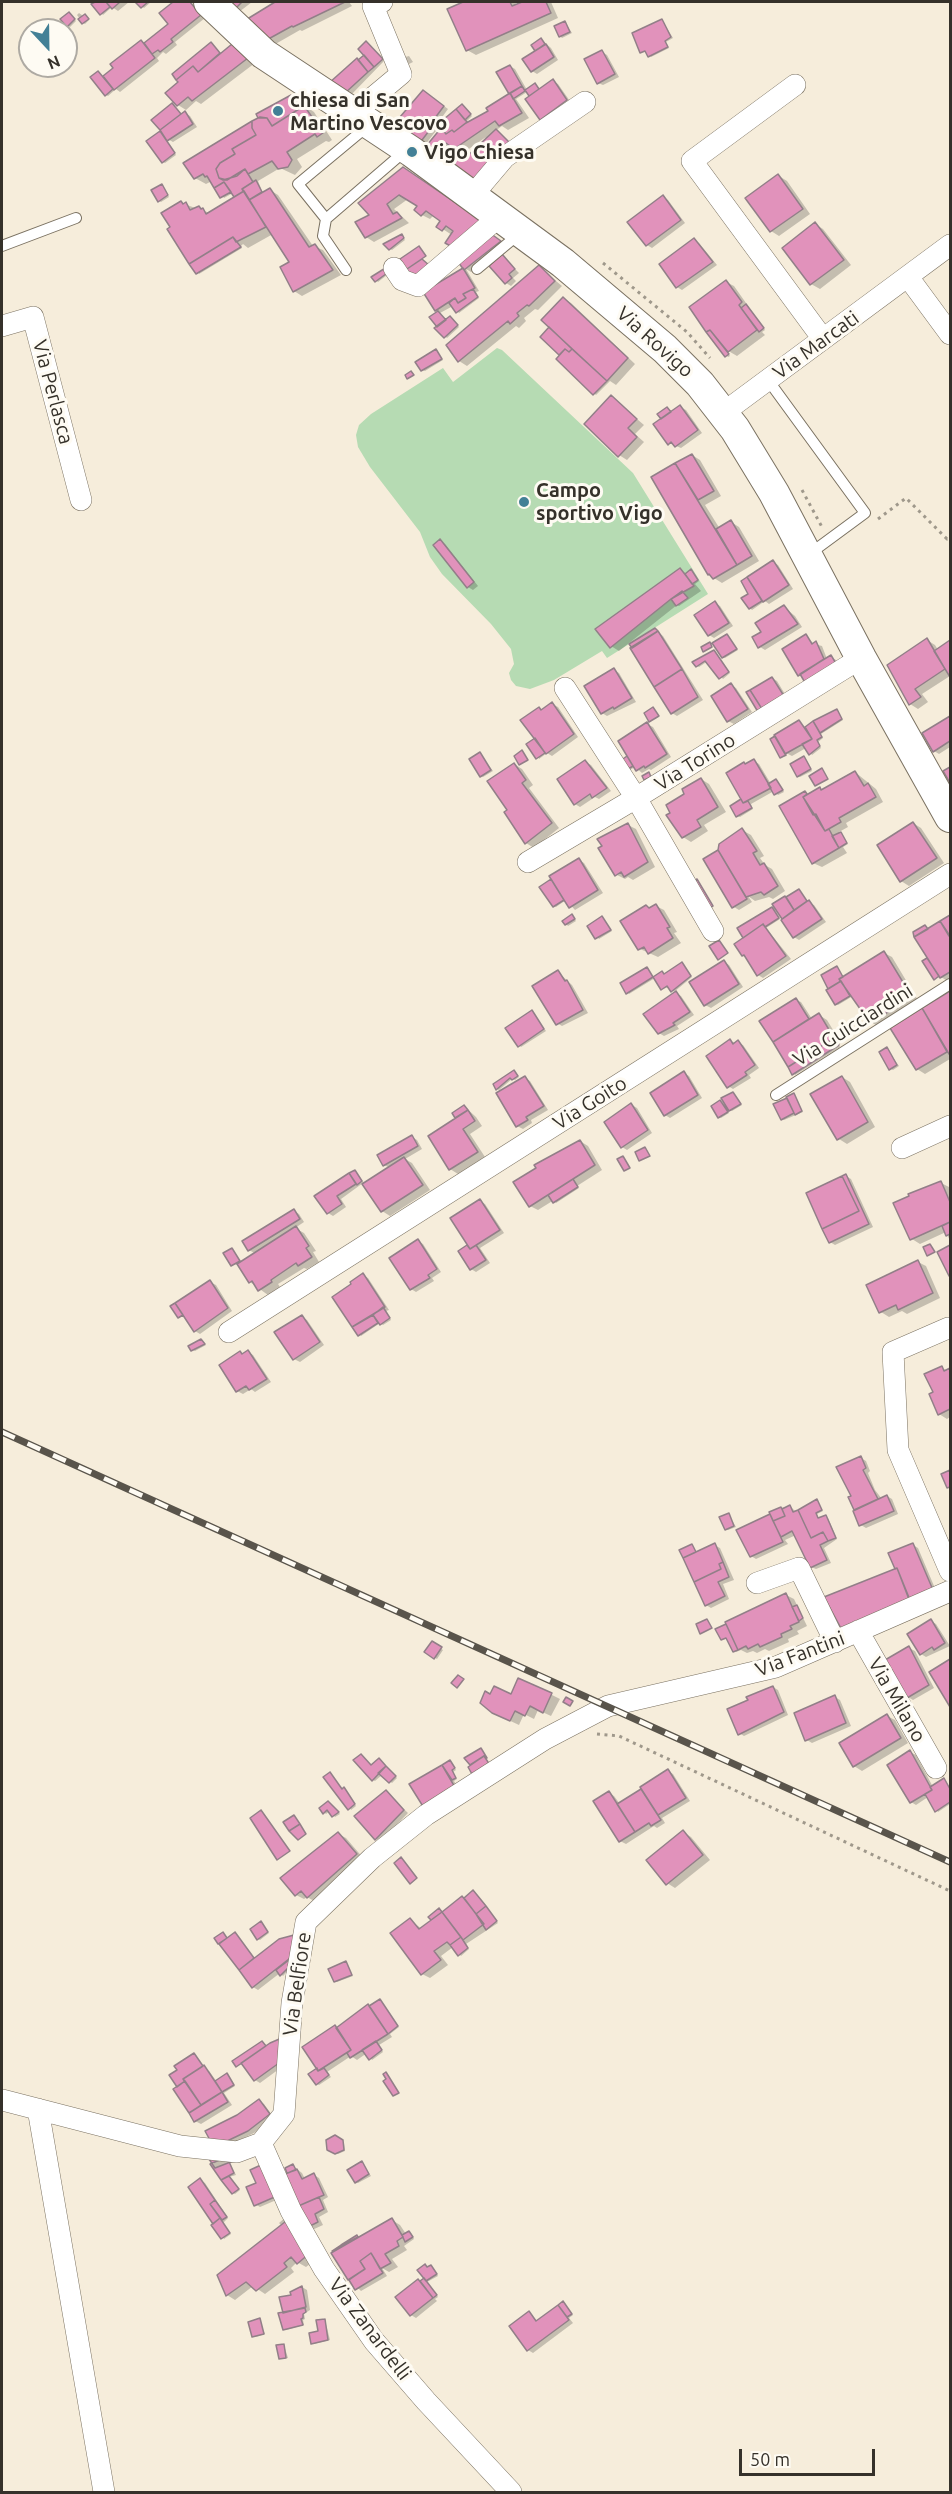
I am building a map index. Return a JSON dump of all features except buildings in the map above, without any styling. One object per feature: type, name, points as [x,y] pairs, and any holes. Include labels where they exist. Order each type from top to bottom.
[{"type":"main road","name":"Via Rovigo","points":[[209,2],[264,54],[407,149],[511,224],[599,292],[665,349],[700,384],[723,413],[764,476],[861,658],[951,817]]},
{"type":"street","points":[[361,119],[401,74],[373,6],[382,2]]},
{"type":"street","points":[[795,85],[692,161],[823,339]]},
{"type":"street","points":[[472,196],[505,157],[585,102]]},
{"type":"street","points":[[394,268],[402,280],[418,286],[511,224]]},
{"type":"street","name":"Via Marcati","points":[[723,413],[951,245]]},
{"type":"street","points":[[908,276],[951,334]]},
{"type":"street","name":"Via Perlasca","points":[[2,326],[33,317],[81,500]]},
{"type":"street","name":"Via Torino","points":[[528,862],[636,798],[861,658]]},
{"type":"street","points":[[565,688],[636,798],[713,931]]},
{"type":"street","name":"Via Goito","points":[[229,1332],[951,874]]},
{"type":"street","points":[[902,1148],[951,1126]]},
{"type":"street","points":[[948,1328],[893,1352],[898,1450],[951,1571]]},
{"type":"street","points":[[757,1583],[799,1568],[835,1641]]},
{"type":"street","name":"Via Fantini","points":[[608,1706],[776,1667],[951,1591]]},
{"type":"street","name":"Via Milano","points":[[858,1631],[936,1768]]},
{"type":"street","name":"Via Belfiore","points":[[261,2143],[284,2114],[292,2003],[306,1922],[372,1858],[426,1815],[545,1739],[608,1706]]},
{"type":"street","points":[[2,2100],[180,2146],[237,2152],[261,2143]]},
{"type":"street","points":[[38,2109],[104,2493]]},
{"type":"street","name":"Via Zanardelli","points":[[261,2143],[291,2211],[324,2269],[374,2341],[426,2401],[512,2493]]},
{"type":"lane","points":[[326,219],[298,184],[361,119]]},
{"type":"lane","points":[[346,270],[323,236],[326,219],[407,149]]},
{"type":"lane","points":[[2,246],[76,218]]},
{"type":"lane","points":[[477,269],[511,224]]},
{"type":"lane","points":[[768,380],[865,513],[807,555]]},
{"type":"lane","name":"Via Guicciardini","points":[[776,1095],[951,984]]},
{"type":"path","points":[[876,521],[906,498],[947,539],[951,536]]},
{"type":"path","points":[[596,1734],[619,1736],[951,1891]]},
{"type":"green space","name":"Campo sportivo Vigo","points":[[497,348],[502,350],[633,473],[708,594],[607,658],[602,651],[554,680],[530,689],[516,686],[511,680],[509,673],[514,664],[511,649],[491,624],[442,574],[430,557],[420,532],[370,467],[358,447],[356,435],[359,425],[371,414],[443,368],[453,382]]},
{"type":"railway","points":[[2,1432],[950,1862]]},
{"type":"place","name":"chiesa di San Martino Vescovo","points":[[278,111]]},
{"type":"place","name":"Vigo Chiesa","points":[[412,152]]},
{"type":"place","name":"Campo sportivo Vigo","points":[[524,502]]}]
